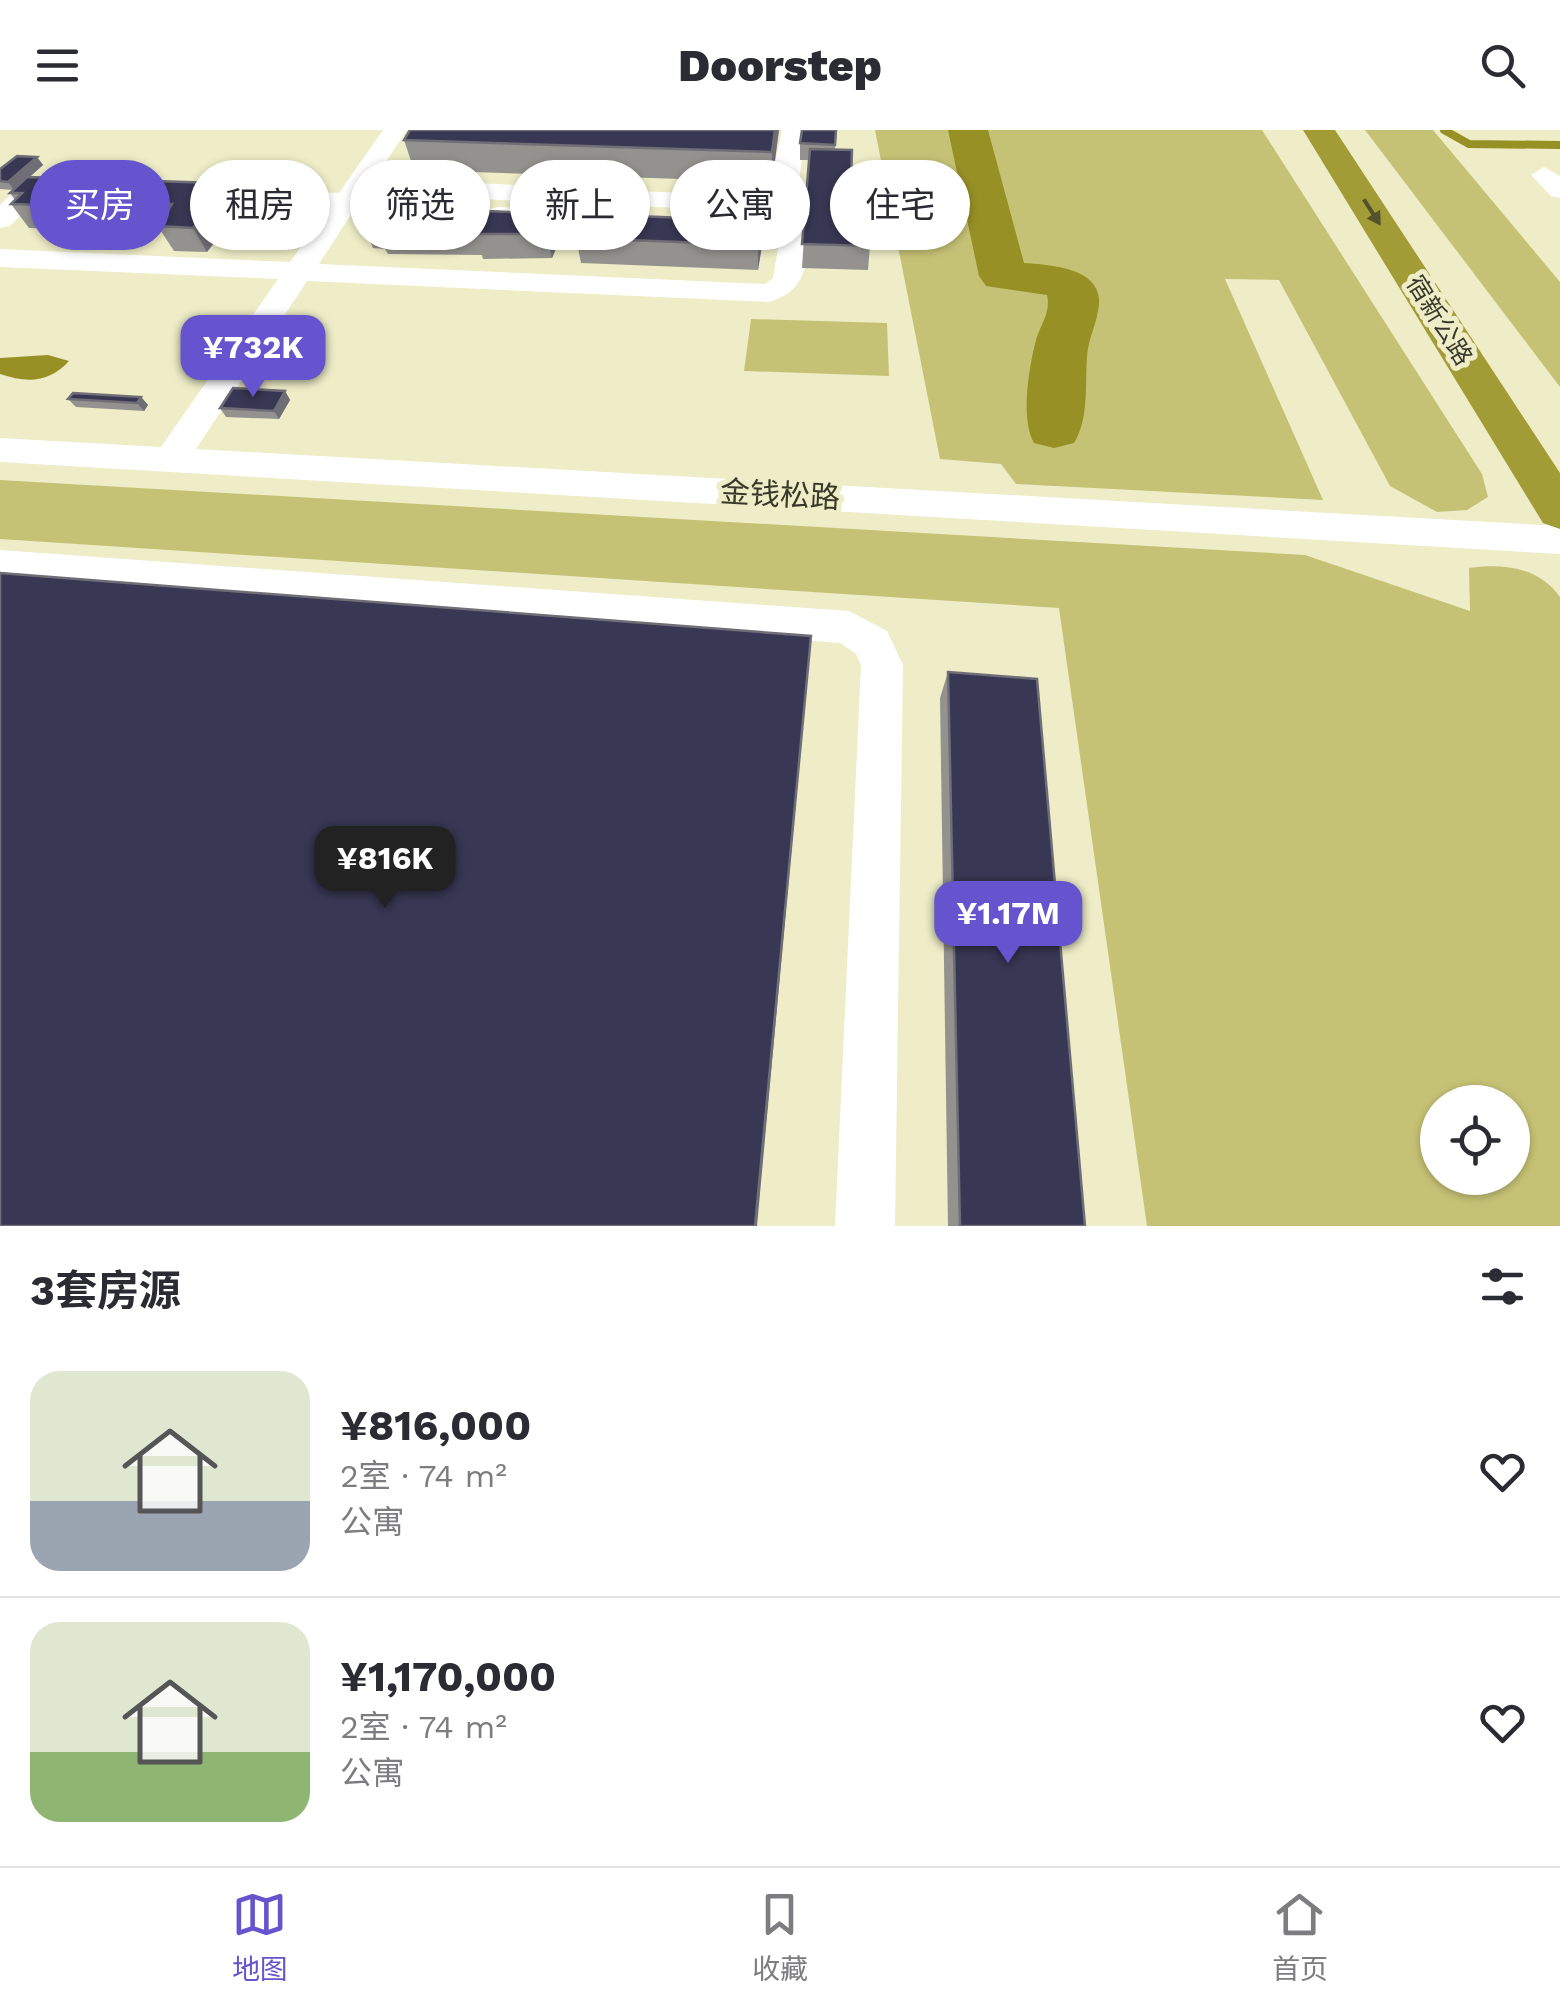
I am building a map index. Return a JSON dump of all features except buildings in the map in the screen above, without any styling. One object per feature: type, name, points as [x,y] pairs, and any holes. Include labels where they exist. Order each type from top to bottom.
[{"type":"highway","name":"宿新公路","points":[[1319,130],[1560,511]]},
{"type":"highway","name":"宿新公路","points":[[1352,130],[1517,374]]},
{"type":"street","points":[[375,160],[395,130]]},
{"type":"street","points":[[490,197],[775,204],[784,196],[794,130]]},
{"type":"street","points":[[0,220],[30,191]]},
{"type":"street","points":[[170,196],[350,193]]},
{"type":"street","points":[[170,460],[350,196]]},
{"type":"street","points":[[0,258],[768,293],[782,290],[789,282],[796,230],[490,214]]},
{"type":"street","name":"金钱松路","points":[[0,450],[1560,540]]},
{"type":"street","points":[[0,564],[849,627],[872,643],[882,665],[866,1226]]},
{"type":"shaded area","points":[[875,130],[1262,130],[1482,474],[1488,497],[1467,510],[1437,512],[1390,486],[1279,280],[1225,279],[1323,500],[1016,484],[1001,464],[940,459],[899,250],[970,250],[970,160],[881,160]]},
{"type":"shaded area","points":[[1365,130],[1433,130],[1560,282],[1560,387]]},
{"type":"shaded area","points":[[751,319],[887,323],[889,376],[744,371]]},
{"type":"shaded area","points":[[48,355],[69,361],[54,374],[37,379],[0,374],[0,358]]},
{"type":"shaded area","points":[[0,480],[1305,555],[1470,611],[1469,568],[1495,566],[1531,573],[1560,597],[1560,1226],[1147,1226],[1059,608],[0,539]]},
{"type":"waterway","points":[[968,130],[1003,276],[1058,280],[1070,288],[1075,307],[1062,341],[1054,429]]},
{"type":"waterway","points":[[1444,130],[1469,144],[1560,145]]}]
